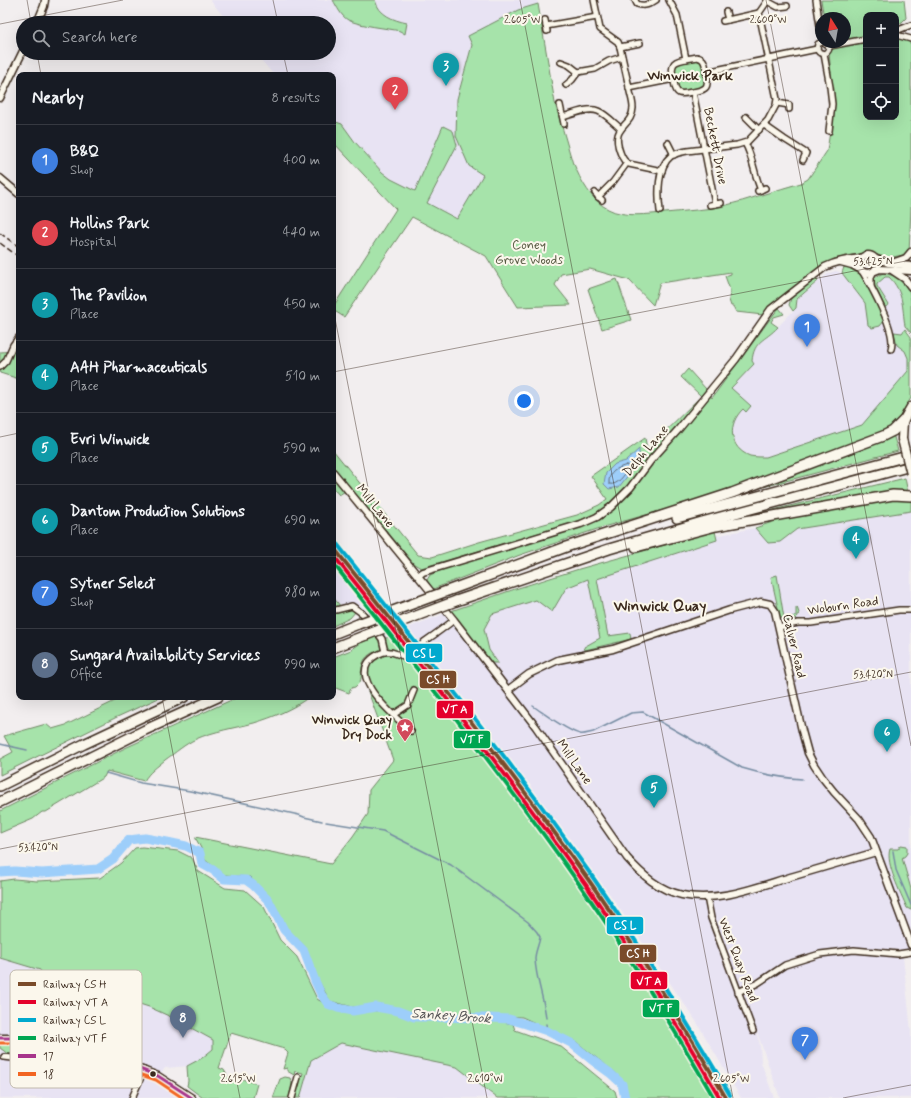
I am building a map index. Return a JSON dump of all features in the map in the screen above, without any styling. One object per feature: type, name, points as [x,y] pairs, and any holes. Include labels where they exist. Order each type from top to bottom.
[{"type":"highway","points":[[336,633],[447,590],[566,547],[732,493],[883,436],[893,431],[903,421],[911,407]]},
{"type":"highway","points":[[903,421],[902,439],[911,474]]},
{"type":"highway","points":[[501,571],[602,539],[704,510],[911,455]]},
{"type":"highway","points":[[336,647],[456,601],[580,558],[702,522],[911,466]]},
{"type":"highway","points":[[508,583],[716,526],[893,496],[911,496]]},
{"type":"highway","points":[[0,786],[178,700]]},
{"type":"highway","points":[[0,802],[145,730],[211,700]]},
{"type":"street","points":[[40,16],[45,0]]},
{"type":"street","points":[[594,0],[601,31],[616,40],[620,47],[632,104],[632,112],[618,134],[617,142],[622,157],[627,163],[662,171]]},
{"type":"street","points":[[636,0],[637,4],[642,5],[651,4],[656,0]]},
{"type":"street","points":[[669,0],[677,15],[686,59]]},
{"type":"street","points":[[726,12],[725,20],[759,13],[768,0],[778,7],[787,6]]},
{"type":"street","points":[[816,0],[818,12]]},
{"type":"street","points":[[660,211],[658,194],[662,171],[668,159],[674,155],[687,151],[705,150],[745,143],[764,125],[777,103],[759,13]]},
{"type":"street","points":[[546,26],[597,17]]},
{"type":"street","points":[[899,30],[911,25]]},
{"type":"street","points":[[899,37],[911,39]]},
{"type":"street","points":[[851,42],[863,40]]},
{"type":"street","points":[[620,47],[640,43]]},
{"type":"street","points":[[824,54],[827,52],[828,48]]},
{"type":"street","points":[[706,72],[817,49],[819,52],[824,54]]},
{"type":"street","points":[[824,54],[832,104],[829,131]]},
{"type":"street","points":[[566,85],[578,72],[595,69],[609,61],[622,57]]},
{"type":"street","points":[[697,57],[701,58],[704,62],[708,82],[707,86],[703,89],[683,94],[676,89],[672,69],[676,62],[686,59],[697,57]]},
{"type":"street","points":[[0,98],[19,60]]},
{"type":"street","points":[[561,62],[569,65],[578,72]]},
{"type":"street","points":[[629,88],[674,79]]},
{"type":"street","name":"Beckett Drive","points":[[693,92],[715,204]]},
{"type":"street","points":[[777,103],[789,106]]},
{"type":"street","points":[[560,105],[564,124]]},
{"type":"street","points":[[563,116],[595,110],[600,112],[621,129]]},
{"type":"street","points":[[745,117],[759,130]]},
{"type":"street","points":[[764,125],[809,154],[803,160]]},
{"type":"street","points":[[668,142],[674,155]]},
{"type":"street","points":[[745,143],[756,179],[761,189]]},
{"type":"street","points":[[598,197],[613,182],[627,163]]},
{"type":"street","points":[[0,178],[16,191]]},
{"type":"street","points":[[888,263],[906,258],[911,252]]},
{"type":"street","points":[[891,348],[892,341],[881,305],[859,265],[862,258],[870,255],[876,260],[911,266]]},
{"type":"street","name":"Delph Lane","points":[[418,576],[423,572],[485,552],[582,524],[605,512],[623,496],[651,460],[678,430],[736,359],[771,309],[825,267],[849,259],[862,258]]},
{"type":"street","points":[[871,287],[872,277],[877,266],[876,260]]},
{"type":"street","points":[[839,262],[852,265],[868,273],[880,269],[911,272]]},
{"type":"street","points":[[891,270],[905,279],[911,288]]},
{"type":"street","points":[[0,367],[6,361],[16,341]]},
{"type":"street","name":"Mill Lane","points":[[336,476],[454,620],[508,690],[552,748],[627,858],[651,881],[681,895],[707,897],[740,891],[876,852]]},
{"type":"street","name":"Calver Road","points":[[508,690],[529,674],[558,660],[612,649],[730,610],[764,602],[770,604],[775,611],[808,753],[822,777],[865,828],[876,852],[911,945]]},
{"type":"street","points":[[336,610],[352,606],[363,614],[382,639],[385,652]]},
{"type":"street","name":"Woburn Road","points":[[779,627],[798,623],[811,623],[899,610],[911,610]]},
{"type":"street","points":[[411,731],[378,699],[368,684],[365,676],[367,666],[375,657],[385,652],[390,651],[406,657],[410,655],[454,620]]},
{"type":"street","points":[[394,715],[408,705],[414,690]]},
{"type":"street","name":"West Quay Road","points":[[707,897],[711,918],[753,1031]]},
{"type":"street","points":[[738,992],[758,983],[786,965],[828,952],[862,950],[898,954],[911,952]]},
{"type":"street","points":[[4,1056],[10,1058]]},
{"type":"street","points":[[142,1075],[144,1070],[158,1076],[192,1098]]},
{"type":"street","points":[[292,1098],[298,1077]]},
{"type":"street","points":[[132,1098],[136,1088]]},
{"type":"shaded area","points":[[210,0],[333,0],[348,20],[405,33],[407,23],[395,21],[387,16],[377,8],[375,0],[537,0],[538,4],[518,10],[472,45],[457,99],[515,195],[494,238],[427,203],[415,192],[391,179],[382,172],[355,142],[342,124],[336,122],[336,72],[271,72],[261,60],[336,60],[336,16],[223,16]]},
{"type":"shaded area","points":[[836,271],[842,273],[865,303],[868,325],[880,309],[889,305],[877,284],[885,277],[889,277],[896,286],[902,296],[905,329],[902,333],[894,332],[897,345],[905,351],[908,359],[908,371],[862,426],[766,457],[746,454],[740,450],[734,439],[732,427],[738,414],[743,409],[746,412],[731,388],[754,364],[752,361],[752,354],[760,341],[771,334],[796,308],[797,299],[829,273]]},
{"type":"shaded area","points":[[911,499],[911,950],[871,949],[903,957],[911,1031],[911,1098],[780,1098],[749,1009],[760,1045],[761,1062],[774,1098],[741,1098],[696,1021],[608,892],[418,642],[403,653],[383,650],[357,613],[336,602],[336,541],[407,628],[444,614],[452,625],[460,619],[710,537],[755,528],[790,516]],"holes":[[[828,949],[865,949],[828,955],[797,963],[757,979],[774,969]]]},
{"type":"shaded area","points":[[0,955],[46,970],[10,970],[10,1088],[142,1088],[142,1001],[160,1007],[214,1031],[213,1049],[189,1066],[165,1068],[156,1079],[186,1098],[0,1098]]},
{"type":"shaded area","points":[[340,1042],[458,1066],[495,1098],[300,1098],[311,1060]]},
{"type":"green space","points":[[333,0],[375,0],[380,10],[387,16],[407,23],[405,34],[400,31],[348,20],[341,14]]},
{"type":"green space","name":"Coney Grove Woods","points":[[821,0],[904,0],[906,18],[899,24],[899,12],[863,12],[863,120],[899,120],[899,34],[911,44],[911,207],[909,254],[887,258],[869,252],[834,259],[781,299],[763,315],[736,312],[733,306],[731,306],[729,300],[730,290],[725,276],[731,274],[731,272],[660,283],[653,305],[629,280],[590,269],[561,274],[555,285],[571,305],[518,307],[486,256],[412,217],[344,317],[336,312],[336,302],[396,209],[336,145],[336,122],[342,124],[355,142],[382,172],[391,179],[415,191],[443,126],[453,131],[457,145],[427,203],[457,219],[483,175],[469,166],[456,136],[457,99],[472,45],[468,36],[518,10],[538,4],[555,103],[573,164],[583,183],[597,201],[615,212],[622,214],[644,215],[723,206],[801,183],[808,179],[827,151],[834,105],[829,48],[851,48],[851,12],[823,12]]},
{"type":"green space","points":[[698,59],[705,72],[703,87],[684,92],[680,91],[674,68],[678,63]]},
{"type":"green space","points":[[844,267],[852,268],[859,272],[883,318],[884,321],[880,326],[872,328],[868,325],[865,303],[842,273]]},
{"type":"green space","points":[[884,273],[901,278],[900,280],[909,289],[911,301],[911,333],[905,326],[902,300],[894,283],[889,277],[885,277],[877,284],[889,305],[885,307],[875,286],[874,278]]},
{"type":"green space","points":[[815,278],[818,281],[797,299],[796,308],[793,311],[789,305],[791,298]]},
{"type":"green space","points":[[617,279],[631,320],[602,329],[588,289]]},
{"type":"green space","points":[[779,308],[784,314],[774,317],[771,322],[778,327],[761,341],[753,354],[752,361],[754,364],[731,388],[751,406],[746,412],[743,409],[734,422],[734,442],[743,452],[750,456],[766,457],[862,425],[908,371],[908,358],[905,351],[897,345],[894,332],[902,333],[905,329],[911,337],[911,398],[896,423],[887,430],[753,482],[674,507],[603,527],[520,555],[433,589],[427,580],[430,575],[446,568],[592,522],[609,513],[623,500],[614,499],[600,511],[576,522],[421,568],[414,564],[386,530],[372,523],[347,490],[339,495],[336,492],[336,454],[418,555],[432,557],[479,542],[577,515],[599,505],[607,499],[591,476],[645,438],[647,449],[701,396],[681,377],[688,369],[712,398]]},
{"type":"green space","points":[[16,351],[16,378],[0,373],[0,352]]},
{"type":"green space","points":[[893,434],[898,451],[737,494]]},
{"type":"green space","points":[[905,478],[908,493],[740,518]]},
{"type":"green space","points":[[893,499],[911,499],[911,511],[797,529],[780,542],[768,543],[755,528],[790,516]]},
{"type":"green space","points":[[715,531],[717,540],[597,579],[608,636],[630,633],[631,639],[585,650],[584,647],[600,638],[588,579],[566,588],[552,612],[536,600],[492,614],[484,629],[489,650],[498,663],[492,663],[451,611],[579,569]]},
{"type":"green space","points":[[777,575],[784,618],[796,616],[797,607],[799,613],[797,618],[786,620],[780,617],[771,577]]},
{"type":"green space","points":[[336,601],[341,607],[348,605],[356,611],[350,618],[336,625]]},
{"type":"green space","points":[[399,635],[501,769],[601,906],[686,1035],[721,1098],[629,1098],[615,1075],[617,1074],[575,1041],[522,1017],[466,1015],[513,1024],[515,1030],[560,1046],[615,1091],[617,1098],[497,1098],[457,1067],[341,1043],[311,1060],[300,1098],[295,1098],[303,1073],[295,1071],[294,1075],[287,1071],[287,1068],[283,1069],[288,1053],[284,1049],[231,1033],[219,1068],[224,1070],[228,1077],[235,1079],[236,1077],[257,1084],[253,1098],[203,1098],[187,1086],[187,1066],[202,1058],[213,1049],[213,1040],[171,1017],[142,1005],[142,970],[40,970],[0,958],[0,881],[14,879],[37,881],[100,878],[121,863],[135,848],[142,847],[178,851],[192,858],[198,871],[225,888],[245,890],[264,907],[280,940],[297,957],[317,999],[338,1008],[377,1011],[381,1004],[353,1007],[330,1001],[316,976],[307,949],[286,927],[272,899],[250,877],[225,875],[205,860],[202,850],[195,837],[331,864],[368,814],[369,790],[393,760],[362,674],[360,682],[355,687],[351,688],[349,693],[336,688],[336,656],[351,650],[362,642],[377,636],[382,639]],"holes":[[[374,652],[362,671],[362,665],[366,658]]]},
{"type":"green space","points":[[117,700],[154,700],[0,775],[0,759],[13,752],[4,736],[46,724],[52,729],[66,725]]},
{"type":"green space","points":[[231,700],[304,700],[290,709],[269,718],[203,736],[192,741],[156,767],[144,781],[107,771],[104,777],[46,812],[42,812],[33,819],[0,833],[0,811],[125,748]]},
{"type":"green space","points":[[901,845],[907,846],[907,853],[902,858],[911,889],[911,910],[907,908],[894,878],[890,862],[890,849],[898,849]]},
{"type":"green space","points":[[0,1042],[10,1043],[10,1054],[8,1054],[0,1048]]},
{"type":"green space","points":[[285,1077],[290,1078],[292,1083],[289,1098],[273,1098],[280,1079]]},
{"type":"water","points":[[639,449],[639,461],[619,487],[609,489],[604,484],[606,473],[615,464],[626,461]]},
{"type":"waterway","points":[[533,706],[563,726],[582,734],[593,732],[631,713],[643,712],[742,768],[787,778],[802,779]]},
{"type":"waterway","points":[[0,744],[27,750]]},
{"type":"waterway","points":[[106,773],[141,783],[190,791],[322,821]]},
{"type":"waterway","points":[[326,822],[383,831],[451,865],[528,922],[540,937],[535,959],[546,1018]]},
{"type":"waterway","name":"Sankey Brook","points":[[0,872],[15,871],[42,873],[98,869],[113,859],[129,840],[145,838],[186,846],[200,853],[202,864],[213,870],[224,879],[246,880],[269,901],[284,930],[304,951],[315,981],[328,1004],[353,1011],[376,1007],[398,1011],[414,1017],[509,1019],[526,1024],[547,1031],[571,1043],[622,1084],[625,1098]]},
{"type":"waterway","points":[[893,851],[896,870],[911,905]]},
{"type":"waterway","name":"Sankey Brook","points":[[546,1024],[547,1031]]},
{"type":"railway","points":[[0,233],[16,245]]},
{"type":"railway","points":[[0,243],[16,255]]},
{"type":"railway","points":[[336,547],[500,756],[602,894],[660,981],[691,1031],[729,1098]]},
{"type":"railway","points":[[336,559],[544,826],[583,880],[618,930],[678,1025],[720,1098]]},
{"type":"transit line","points":[[337,544],[500,751],[594,879],[630,932],[698,1040],[730,1095]]},
{"type":"transit line","points":[[336,551],[496,754],[590,882],[660,988],[726,1098]]},
{"type":"transit line","points":[[336,559],[462,718],[586,885],[655,990],[720,1098]]},
{"type":"transit line","points":[[336,567],[522,805],[582,888],[651,992],[714,1098]]},
{"type":"transit line","name":"17","points":[[0,1038],[10,1038]]},
{"type":"transit line","name":"18","points":[[0,1043],[10,1043]]},
{"type":"transit line","name":"17","points":[[142,1070],[158,1076],[192,1098]]},
{"type":"transit line","name":"18","points":[[142,1075],[156,1080],[183,1098]]},
{"type":"place","name":"The Pavilion","points":[[446,86]]},
{"type":"place","name":"Hollins Park","points":[[395,110]]},
{"type":"place","name":"B&Q","points":[[807,347]]},
{"type":"place","name":"AAH Pharmaceuticals","points":[[856,559]]},
{"type":"place","name":"Winwick Quay Dry Dock","points":[[405,742]]},
{"type":"place","name":"Dantom Production Solutions","points":[[887,752]]},
{"type":"place","name":"Evri Winwick","points":[[654,808]]},
{"type":"place","name":"Sungard Availability Services","points":[[183,1038]]},
{"type":"place","name":"Sytner Select","points":[[805,1060]]},
{"type":"district","name":"Winwick Park","points":[[690,76]]},
{"type":"district","name":"Winwick Quay","points":[[660,607]]}]
